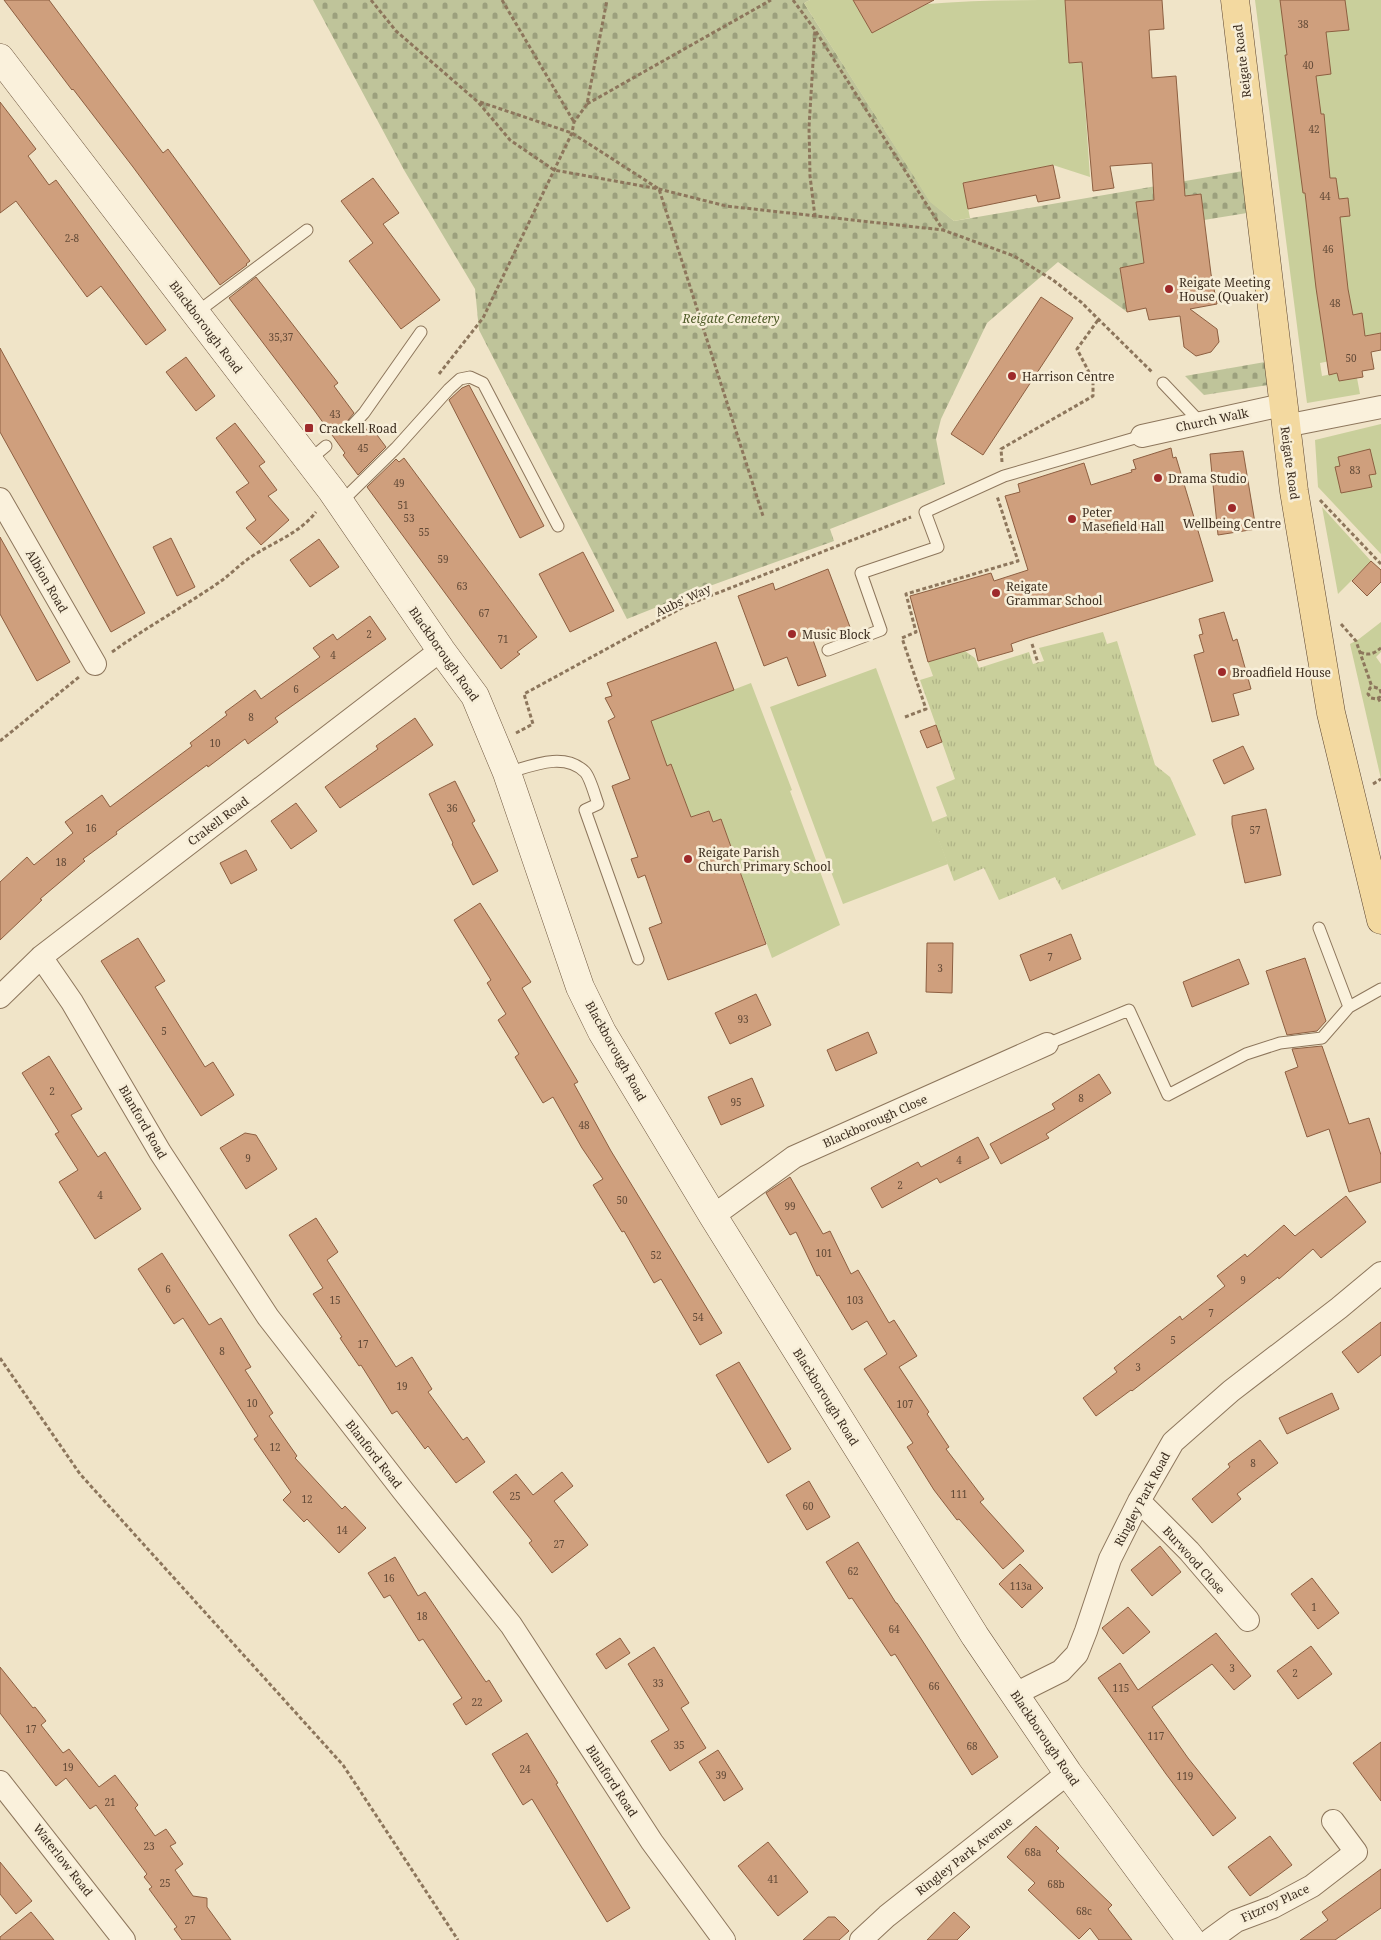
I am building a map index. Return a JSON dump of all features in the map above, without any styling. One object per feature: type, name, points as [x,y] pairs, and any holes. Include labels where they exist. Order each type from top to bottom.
[{"type":"main road","name":"Reigate Road","points":[[1235,0],[1294,491],[1332,713],[1381,920]]},
{"type":"main road","name":"Blackborough Road","points":[[0,58],[196,313],[317,453],[336,497],[441,650],[475,696],[507,773],[580,987],[602,1032],[713,1216],[975,1636],[1068,1773],[1191,1940]]},
{"type":"street","name":"Church Walk","points":[[1142,436],[1200,422],[1381,407]]},
{"type":"street","name":"Albion Road","points":[[0,499],[95,664]]},
{"type":"street","name":"Crakell Road","points":[[0,997],[41,957],[441,650]]},
{"type":"street","name":"Blanford Road","points":[[41,957],[72,1002],[160,1152],[268,1317],[404,1492],[511,1625],[652,1842],[724,1940]]},
{"type":"street","name":"Blackborough Close","points":[[713,1216],[794,1157],[1048,1044]]},
{"type":"street","name":"Ringley Park Road","points":[[1015,1694],[1061,1671],[1077,1654],[1110,1559],[1139,1500],[1173,1442],[1231,1391],[1339,1308],[1381,1273]]},
{"type":"street","name":"Burwood Close","points":[[1139,1500],[1189,1552],[1248,1620]]},
{"type":"street","name":"Ringley Park Avenue","points":[[861,1940],[887,1916],[1068,1773]]},
{"type":"street","name":"Waterlow Road","points":[[0,1782],[124,1940]]},
{"type":"street","name":"Fitzroy Place","points":[[1210,1940],[1236,1921],[1273,1906],[1312,1886],[1356,1852],[1332,1821]]},
{"type":"lane","points":[[196,313],[307,230]]},
{"type":"lane","points":[[351,427],[364,413],[421,332]]},
{"type":"lane","points":[[336,497],[396,448],[460,379],[470,377],[483,383],[558,526]]},
{"type":"lane","points":[[1164,383],[1200,422]]},
{"type":"lane","points":[[828,650],[881,630],[860,573],[938,547],[925,512],[1004,476],[1142,436]]},
{"type":"lane","points":[[507,773],[542,762],[569,761],[586,772],[598,804],[585,810],[638,959]]},
{"type":"lane","points":[[1319,928],[1349,1007]]},
{"type":"lane","points":[[1048,1044],[1130,1010],[1168,1094],[1246,1054],[1280,1043],[1322,1038],[1349,1007],[1381,989]]},
{"type":"path","points":[[371,0],[396,31],[478,102],[510,140],[554,170],[659,189],[726,206],[943,230],[1014,256],[1053,280],[1081,302],[1164,383]]},
{"type":"path","points":[[502,0],[574,122]]},
{"type":"path","points":[[587,104],[607,0]]},
{"type":"path","points":[[437,377],[482,318],[572,133],[574,122],[587,104],[771,0]]},
{"type":"path","points":[[793,0],[815,30],[943,230]]},
{"type":"path","points":[[815,30],[809,126],[810,176],[815,217]]},
{"type":"path","points":[[478,102],[572,133],[659,189],[763,516]]},
{"type":"path","points":[[1004,476],[1001,449],[1094,396],[1093,380],[1077,349],[1098,320]]},
{"type":"path","points":[[905,717],[926,709],[902,638],[916,632],[906,594],[1018,561],[993,481]]},
{"type":"path","points":[[1294,491],[1321,501],[1381,564]]},
{"type":"path","points":[[0,741],[95,664],[140,632],[222,580],[250,557],[292,535],[336,497]]},
{"type":"path","name":"Aubs' Way","points":[[496,743],[533,724],[524,694],[687,605],[925,512]]},
{"type":"path","points":[[1339,622],[1356,641],[1372,687]]},
{"type":"path","points":[[1032,644],[1038,663]]},
{"type":"path","points":[[1359,651],[1367,655],[1374,654],[1381,648]]},
{"type":"path","points":[[1372,687],[1378,688],[1381,693],[1378,698]]},
{"type":"path","points":[[1372,687],[1369,690],[1369,696],[1374,699],[1378,698]]},
{"type":"path","points":[[1378,698],[1381,703]]},
{"type":"path","points":[[1376,783],[1381,779]]},
{"type":"path","points":[[0,1358],[80,1474],[342,1765],[458,1940]]},
{"type":"green space","name":"Reigate Cemetery","points":[[313,0],[810,0],[804,3],[930,201],[954,221],[1243,171],[1247,213],[1204,220],[1200,194],[1137,202],[1141,239],[1166,260],[1120,268],[1127,312],[1058,262],[987,323],[941,419],[936,439],[945,484],[830,529],[834,541],[707,587],[627,619],[479,330],[475,289],[404,170]]},
{"type":"green space","points":[[810,0],[853,0],[872,33],[927,4],[1065,0],[1069,63],[1082,62],[1090,177],[1053,165],[963,183],[970,218],[954,221],[930,202],[804,3]]},
{"type":"green space","points":[[1255,0],[1381,0],[1381,333],[1357,337],[1330,361],[1320,363],[1322,376],[1337,373],[1339,381],[1357,378],[1360,394],[1307,403]]},
{"type":"green space","points":[[1265,362],[1268,385],[1204,395],[1185,376]]},
{"type":"green space","points":[[1381,424],[1381,554],[1318,487],[1315,440]]},
{"type":"green space","points":[[1322,507],[1371,561],[1338,594]]},
{"type":"green space","points":[[1381,622],[1381,652],[1376,657],[1381,664],[1381,779],[1350,644]]},
{"type":"green space","points":[[1103,632],[1107,644],[1117,641],[1155,765],[1170,777],[1196,835],[1062,890],[1055,877],[999,900],[984,868],[954,881],[932,822],[947,816],[936,787],[955,779],[920,680],[933,676],[928,662],[965,651],[975,658],[979,668],[1029,652],[1033,664],[1044,661],[1039,648]]},
{"type":"green space","points":[[876,668],[948,864],[843,904],[770,707]]},
{"type":"green space","points":[[751,683],[792,790],[790,791],[840,925],[772,958],[721,819],[713,822],[708,811],[691,817],[671,765],[649,773],[651,721]]},
{"type":"building","points":[[4,0],[49,0],[163,153],[168,149],[250,261],[247,265],[220,285],[133,167]]},
{"type":"building","points":[[853,0],[934,0],[872,33]]},
{"type":"building","points":[[1065,0],[1162,0],[1164,29],[1149,30],[1152,78],[1176,76],[1185,196],[1201,194],[1211,274],[1217,304],[1190,309],[1217,329],[1219,342],[1211,352],[1196,356],[1184,347],[1180,316],[1149,320],[1146,308],[1127,312],[1120,268],[1144,263],[1136,202],[1154,200],[1152,163],[1110,166],[1114,188],[1093,191],[1082,62],[1069,63]]},
{"type":"building","points":[[1280,0],[1345,0],[1349,30],[1326,32],[1331,74],[1316,76],[1321,114],[1324,114],[1330,178],[1336,178],[1339,199],[1348,198],[1350,216],[1340,217],[1348,289],[1353,315],[1362,313],[1365,336],[1381,333],[1381,350],[1371,352],[1374,369],[1362,371],[1363,377],[1339,381],[1337,373],[1329,375],[1316,288],[1305,193],[1303,193],[1285,55],[1287,55]]},
{"type":"building","points":[[0,102],[36,149],[28,156],[49,185],[56,180],[166,330],[146,345],[101,286],[87,297],[16,201],[0,213]]},
{"type":"building","points":[[1053,165],[1060,198],[1038,202],[1036,195],[968,209],[963,183]]},
{"type":"building","points":[[373,178],[399,213],[383,224],[440,300],[401,329],[349,261],[373,243],[341,201]]},
{"type":"building","points":[[256,277],[338,383],[334,386],[354,413],[344,425],[346,432],[354,434],[363,425],[370,434],[374,431],[386,447],[358,475],[343,455],[345,453],[314,410],[229,298]]},
{"type":"building","name":"Harrison Centre","points":[[1041,297],[1073,318],[983,455],[951,434]]},
{"type":"building","points":[[0,348],[145,613],[111,632],[0,432]]},
{"type":"building","points":[[186,357],[215,396],[196,411],[166,372]]},
{"type":"building","points":[[469,385],[544,526],[520,538],[449,400],[462,388]]},
{"type":"building","points":[[235,423],[265,462],[259,466],[277,490],[268,496],[289,520],[261,545],[246,528],[256,520],[236,492],[249,483],[216,438]]},
{"type":"building","points":[[1171,448],[1173,458],[1176,457],[1213,581],[1025,639],[1011,644],[1013,651],[978,661],[975,648],[928,662],[910,596],[991,573],[994,581],[1028,570],[1005,496],[1020,492],[1018,484],[1084,463],[1091,485],[1132,472],[1131,470],[1136,469],[1133,460]]},
{"type":"building","points":[[1370,449],[1376,474],[1369,475],[1372,487],[1341,493],[1335,467],[1340,466],[1338,457]]},
{"type":"building","name":"Wellbeing Centre","points":[[1243,451],[1256,529],[1218,535],[1210,454]]},
{"type":"building","points":[[404,458],[537,637],[517,652],[520,654],[501,669],[367,487],[396,459],[399,462]]},
{"type":"building","points":[[0,537],[70,662],[37,681],[0,614]]},
{"type":"building","points":[[171,538],[195,587],[177,596],[153,547]]},
{"type":"building","points":[[319,539],[339,567],[310,587],[290,560]]},
{"type":"building","points":[[583,552],[614,611],[570,632],[539,574]]},
{"type":"building","points":[[1371,561],[1381,570],[1381,582],[1367,596],[1352,581]]},
{"type":"building","name":"Music Block","points":[[828,569],[850,627],[813,640],[826,676],[798,686],[787,657],[764,666],[738,596],[773,583],[775,590]]},
{"type":"building","name":"Broadfield House","points":[[1224,612],[1233,641],[1237,639],[1251,689],[1233,694],[1239,715],[1212,722],[1194,655],[1204,652],[1199,635],[1203,634],[1199,619]]},
{"type":"building","points":[[370,616],[386,639],[275,718],[278,722],[248,744],[245,739],[116,832],[117,834],[83,859],[85,861],[40,899],[42,900],[0,940],[0,882],[27,857],[34,865],[73,833],[65,822],[102,795],[110,807],[192,746],[190,743],[227,715],[225,712],[255,690],[261,699],[320,657],[313,648],[333,634],[337,640]]},
{"type":"building","points":[[716,642],[734,690],[651,721],[667,766],[671,764],[691,817],[709,811],[713,822],[721,819],[766,944],[668,980],[649,928],[662,923],[645,875],[638,878],[631,859],[638,857],[612,786],[630,779],[608,721],[615,717],[605,698],[612,696],[607,683]]},
{"type":"building","points":[[415,718],[433,745],[340,808],[325,787],[378,749],[376,746]]},
{"type":"building","points":[[936,725],[942,742],[927,748],[920,731]]},
{"type":"building","points":[[1243,746],[1254,769],[1224,784],[1213,760]]},
{"type":"building","points":[[455,781],[475,821],[472,823],[498,871],[473,885],[429,794]]},
{"type":"building","points":[[296,803],[317,831],[291,849],[271,821]]},
{"type":"building","points":[[1266,809],[1281,875],[1245,883],[1232,824],[1232,816]]},
{"type":"building","points":[[246,850],[257,870],[231,884],[220,863]]},
{"type":"building","points":[[480,903],[531,982],[522,988],[578,1082],[574,1084],[611,1151],[722,1333],[700,1345],[661,1279],[654,1283],[624,1231],[622,1232],[593,1185],[603,1179],[582,1148],[553,1097],[543,1103],[515,1057],[519,1054],[498,1020],[506,1014],[487,983],[491,980],[454,920]]},
{"type":"building","points":[[1071,934],[1081,959],[1030,981],[1020,955]]},
{"type":"building","points":[[138,938],[165,981],[155,987],[205,1067],[213,1062],[234,1095],[201,1116],[101,961]]},
{"type":"building","points":[[927,943],[953,943],[952,993],[926,992]]},
{"type":"building","points":[[1305,958],[1326,1021],[1317,1031],[1287,1035],[1266,971]]},
{"type":"building","points":[[1239,959],[1249,984],[1192,1007],[1183,982]]},
{"type":"building","points":[[756,994],[771,1025],[730,1044],[715,1013]]},
{"type":"building","points":[[868,1032],[877,1053],[836,1071],[827,1050]]},
{"type":"building","points":[[1322,1046],[1349,1124],[1369,1118],[1381,1155],[1381,1182],[1349,1192],[1329,1129],[1307,1137],[1285,1072],[1298,1067],[1292,1049]]},
{"type":"building","points":[[49,1056],[82,1109],[71,1115],[98,1157],[105,1152],[141,1209],[95,1239],[59,1182],[78,1170],[55,1134],[59,1132],[22,1073]]},
{"type":"building","points":[[1099,1074],[1111,1093],[1046,1134],[1049,1138],[1001,1164],[990,1144],[1055,1109],[1052,1104]]},
{"type":"building","points":[[752,1078],[764,1106],[721,1125],[708,1097]]},
{"type":"building","points":[[245,1133],[256,1135],[277,1169],[246,1189],[220,1148]]},
{"type":"building","points":[[978,1137],[989,1158],[940,1183],[937,1178],[882,1208],[871,1188],[918,1162],[921,1167]]},
{"type":"building","points":[[790,1177],[823,1234],[830,1231],[851,1274],[858,1270],[889,1323],[894,1320],[917,1356],[899,1367],[929,1412],[927,1414],[949,1447],[946,1449],[984,1499],[980,1502],[1024,1551],[1003,1569],[959,1519],[957,1520],[934,1490],[907,1447],[913,1443],[864,1369],[887,1354],[867,1321],[852,1330],[819,1275],[817,1276],[796,1232],[790,1235],[766,1193]]},
{"type":"building","points":[[1346,1196],[1366,1222],[1321,1258],[1313,1249],[1279,1279],[1278,1277],[1132,1391],[1096,1416],[1083,1398],[1117,1372],[1114,1368],[1148,1341],[1180,1316],[1182,1320],[1225,1286],[1217,1276],[1245,1254],[1247,1257],[1284,1225],[1295,1236]]},
{"type":"building","points":[[316,1218],[338,1252],[327,1260],[396,1367],[412,1357],[432,1389],[428,1392],[463,1440],[467,1437],[485,1462],[456,1483],[428,1446],[425,1449],[397,1411],[392,1414],[361,1365],[359,1366],[340,1338],[342,1337],[313,1294],[323,1288],[289,1235]]},
{"type":"building","points":[[162,1253],[209,1325],[221,1318],[251,1367],[245,1370],[273,1413],[269,1416],[297,1456],[295,1458],[342,1509],[345,1506],[366,1528],[339,1553],[307,1519],[304,1522],[283,1500],[291,1492],[254,1439],[258,1436],[183,1318],[174,1324],[138,1269]]},
{"type":"building","points":[[1381,1322],[1381,1355],[1358,1373],[1342,1352]]},
{"type":"building","points":[[739,1362],[791,1449],[768,1463],[716,1375]]},
{"type":"building","points":[[1332,1393],[1339,1409],[1287,1434],[1279,1418]]},
{"type":"building","points":[[1260,1440],[1278,1463],[1237,1494],[1241,1499],[1212,1523],[1192,1499],[1230,1467],[1228,1464]]},
{"type":"building","points":[[562,1472],[573,1486],[554,1501],[588,1545],[552,1573],[529,1543],[532,1541],[493,1492],[516,1474],[533,1495]]},
{"type":"building","points":[[809,1481],[830,1517],[807,1530],[786,1495]]},
{"type":"building","points":[[858,1542],[998,1757],[972,1775],[895,1654],[891,1656],[852,1598],[849,1599],[826,1562]]},
{"type":"building","points":[[1160,1546],[1181,1572],[1152,1596],[1131,1570]]},
{"type":"building","points":[[395,1557],[418,1596],[425,1592],[486,1682],[489,1680],[502,1701],[466,1725],[453,1704],[462,1698],[423,1639],[419,1641],[390,1595],[384,1598],[368,1573]]},
{"type":"building","points":[[1020,1564],[1043,1588],[1022,1608],[999,1584]]},
{"type":"building","points":[[1312,1578],[1339,1613],[1318,1629],[1291,1594]]},
{"type":"building","points":[[1128,1607],[1150,1632],[1123,1654],[1102,1628]]},
{"type":"building","points":[[1216,1633],[1251,1676],[1234,1690],[1212,1664],[1152,1707],[1188,1758],[1236,1818],[1213,1836],[1166,1774],[1098,1678],[1120,1663],[1138,1690]]},
{"type":"building","points":[[620,1638],[630,1653],[606,1669],[596,1654]]},
{"type":"building","points":[[1311,1646],[1332,1674],[1298,1699],[1277,1671]]},
{"type":"building","points":[[654,1647],[689,1703],[681,1708],[706,1748],[670,1771],[651,1741],[669,1730],[628,1664]]},
{"type":"building","points":[[0,1667],[46,1721],[41,1725],[63,1753],[69,1749],[99,1787],[115,1775],[138,1805],[135,1808],[155,1836],[166,1829],[176,1843],[170,1846],[183,1864],[175,1870],[193,1896],[207,1898],[207,1907],[231,1940],[182,1940],[174,1929],[177,1927],[149,1889],[152,1887],[144,1877],[147,1874],[96,1805],[90,1809],[66,1778],[56,1786],[0,1713]]},
{"type":"building","points":[[527,1733],[630,1908],[607,1922],[532,1799],[523,1805],[492,1754]]},
{"type":"building","points":[[1381,1742],[1381,1801],[1353,1763]]},
{"type":"building","points":[[718,1750],[743,1789],[724,1801],[699,1762]]},
{"type":"building","points":[[1036,1826],[1059,1848],[1056,1851],[1112,1905],[1108,1909],[1132,1940],[1099,1940],[1090,1928],[1079,1939],[1028,1890],[1035,1883],[1007,1857]]},
{"type":"building","points":[[1270,1836],[1292,1865],[1250,1896],[1228,1867]]},
{"type":"building","points":[[768,1842],[808,1892],[778,1916],[738,1866]]},
{"type":"building","points":[[0,1862],[32,1901],[16,1914],[0,1894]]},
{"type":"building","points":[[1381,1869],[1381,1908],[1335,1940],[1300,1940],[1328,1920],[1322,1912]]},
{"type":"building","points":[[31,1912],[54,1940],[0,1940],[0,1937]]},
{"type":"building","points":[[954,1912],[970,1927],[957,1940],[927,1940]]},
{"type":"building","points":[[828,1917],[835,1917],[849,1931],[839,1940],[803,1940]]},
{"type":"place","name":"Reigate Meeting House (Quaker)","points":[[1169,289]]},
{"type":"place","name":"Harrison Centre","points":[[1012,376]]},
{"type":"place","name":"Crackell Road","points":[[309,428]]},
{"type":"place","name":"Drama Studio","points":[[1158,478]]},
{"type":"place","name":"Wellbeing Centre","points":[[1232,508]]},
{"type":"place","name":"Peter Masefield Hall","points":[[1072,519]]},
{"type":"place","name":"Reigate Grammar School","points":[[996,593]]},
{"type":"place","name":"Music Block","points":[[792,634]]},
{"type":"place","name":"Broadfield House","points":[[1222,672]]},
{"type":"place","name":"Reigate Parish Church Primary School","points":[[688,859]]}]
